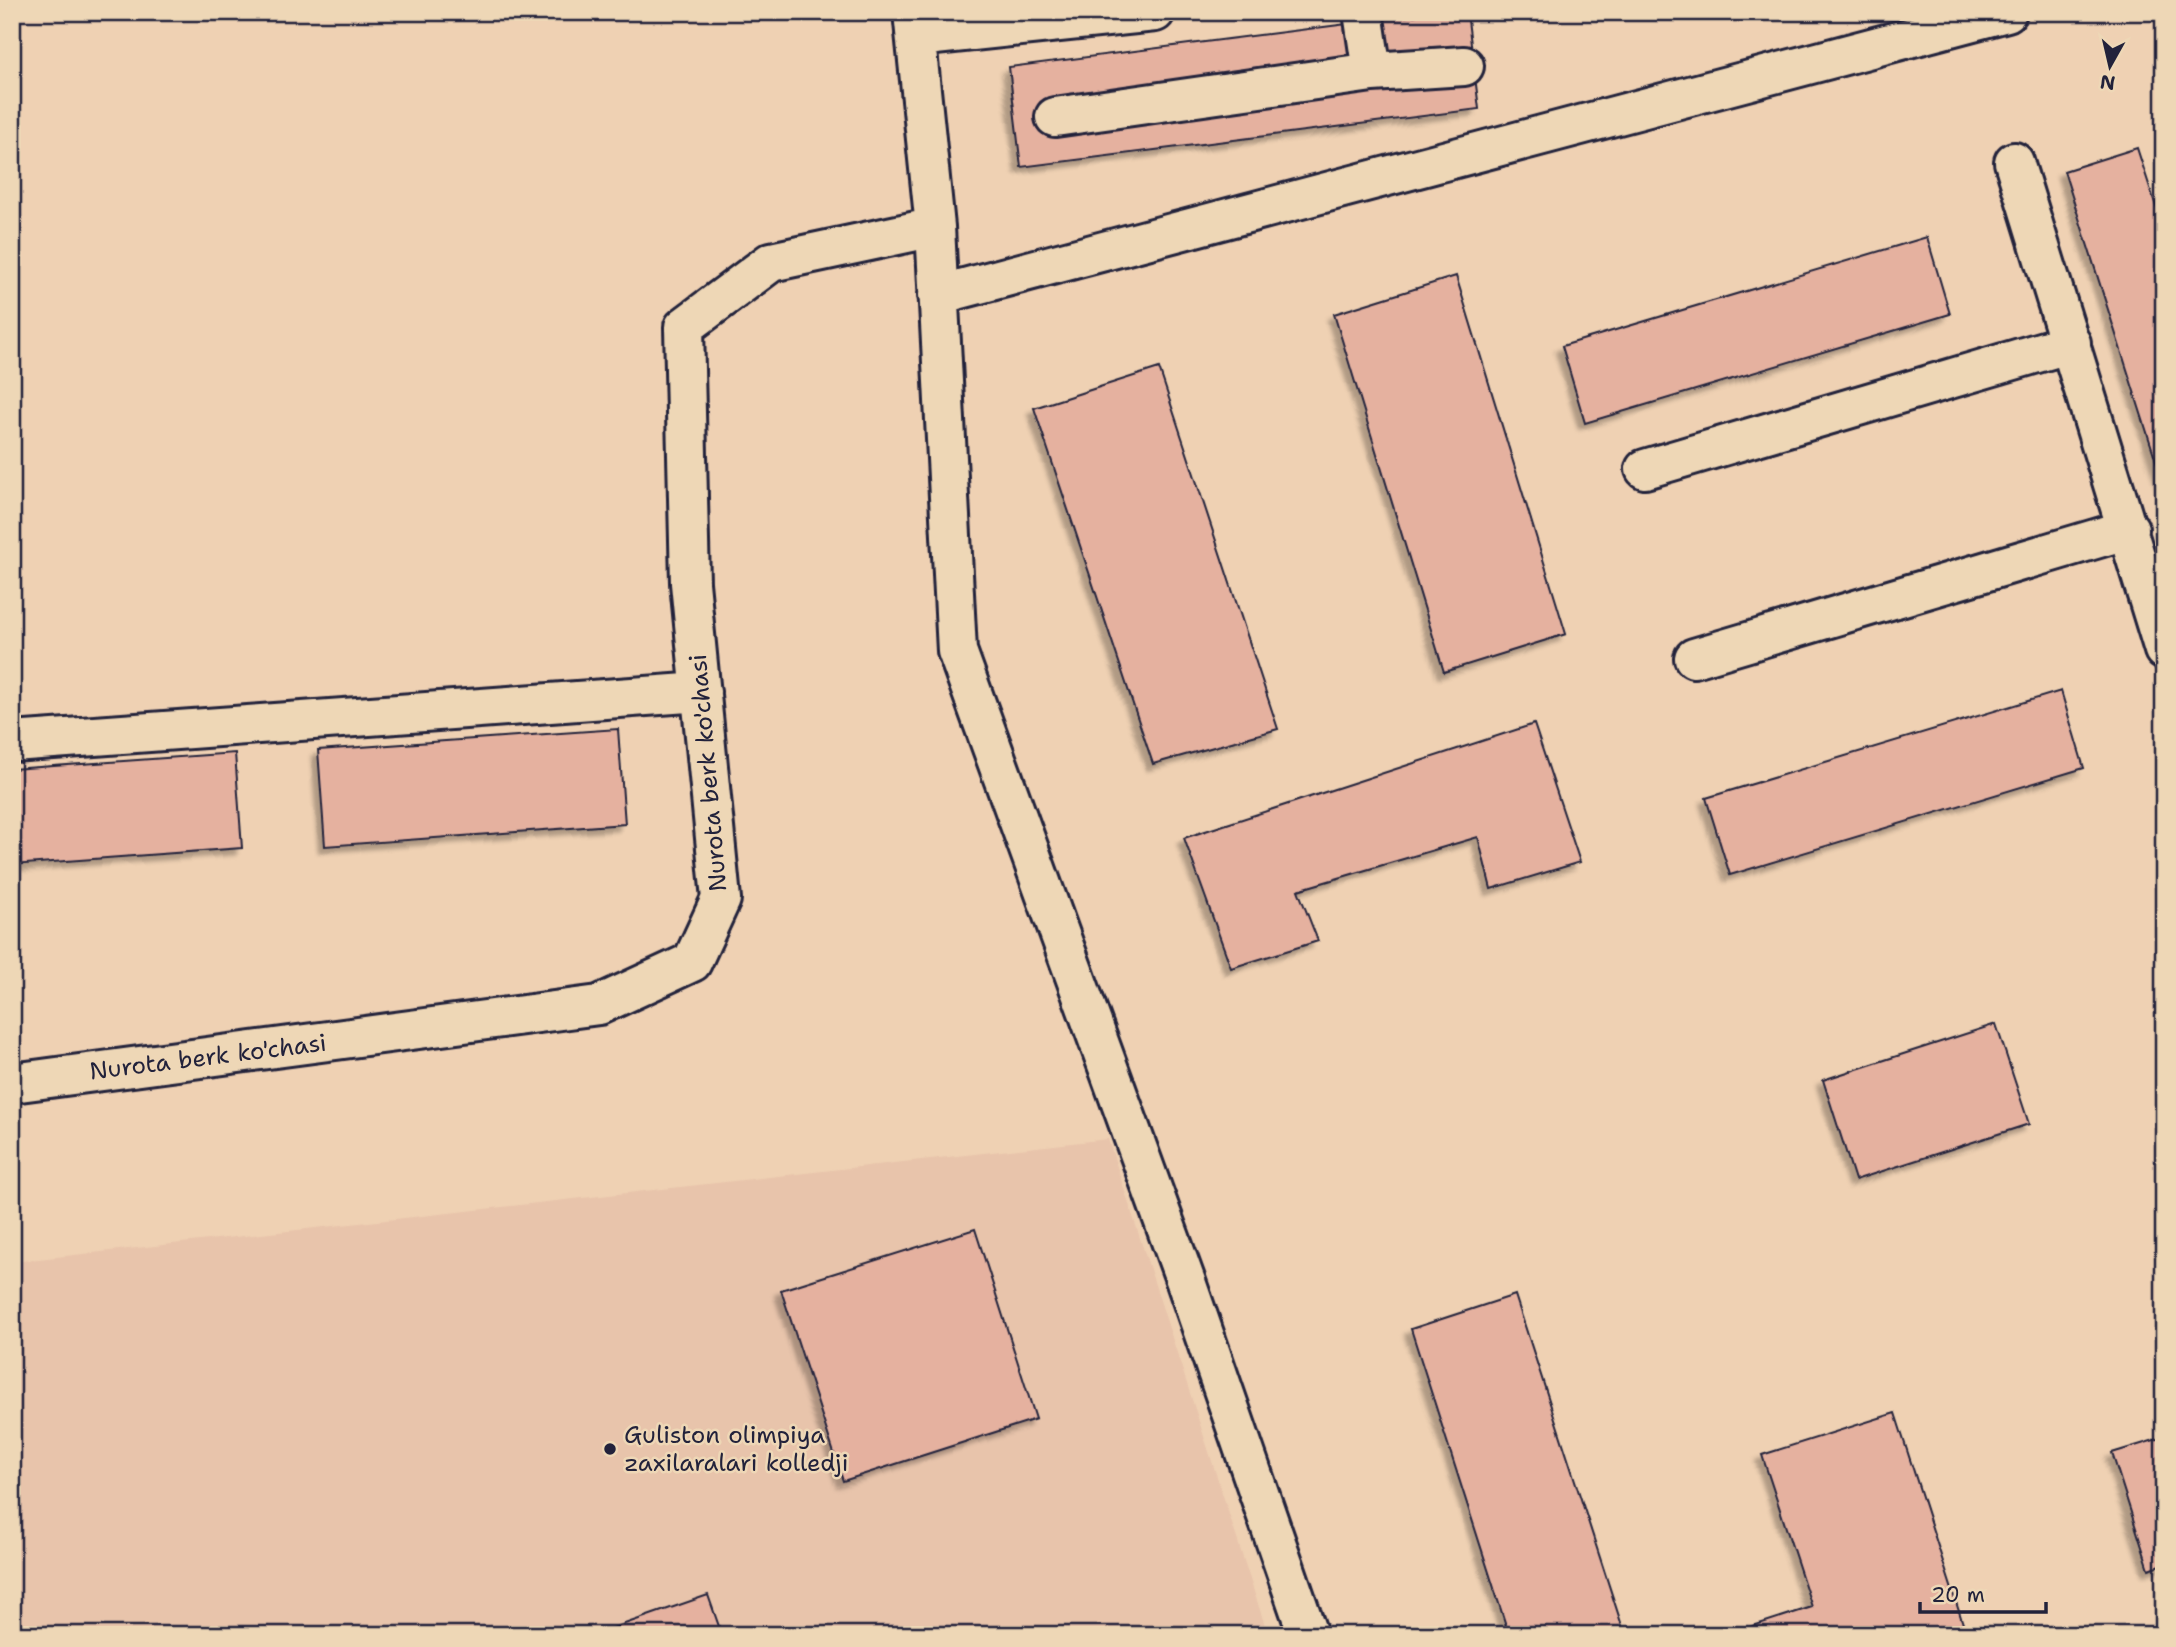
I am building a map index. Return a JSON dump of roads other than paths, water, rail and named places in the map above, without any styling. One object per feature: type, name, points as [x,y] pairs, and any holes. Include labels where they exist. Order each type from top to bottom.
[{"type":"street","points":[[1363,12],[1372,72]]},
{"type":"street","points":[[938,295],[2007,12]]},
{"type":"street","points":[[1141,13],[914,24],[935,227],[957,651],[1186,1282],[1308,1635]]},
{"type":"street","points":[[1055,117],[1372,72],[1464,66]]},
{"type":"street","points":[[2014,162],[2129,529],[2154,584],[2164,650]]},
{"type":"street","name":"Nurota berk ko'chasi","points":[[12,1083],[599,1005],[692,962],[721,899],[690,583],[684,327],[771,262],[935,227]]},
{"type":"street","points":[[1645,469],[2071,343]]},
{"type":"street","points":[[1694,658],[2129,529]]},
{"type":"street","points":[[12,742],[701,692]]},
{"type":"place","name":"Guliston olimpiya zaxilaralari kolledji","points":[[610,1449]]}]
